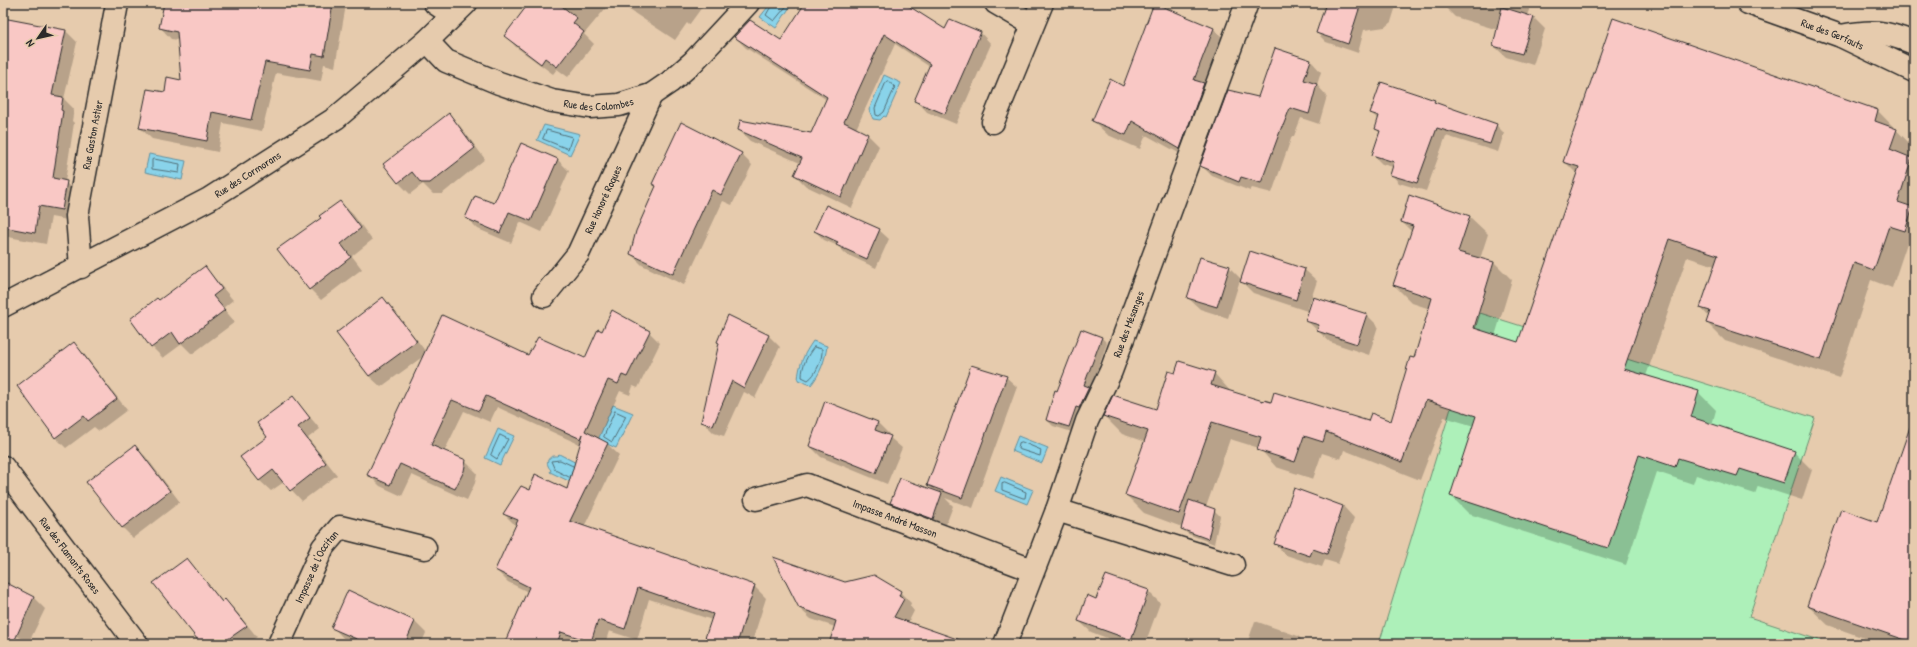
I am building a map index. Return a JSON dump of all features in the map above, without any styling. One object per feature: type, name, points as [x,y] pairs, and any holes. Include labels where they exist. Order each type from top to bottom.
[{"type":"street","points":[[435,3],[459,9]]},
{"type":"street","name":"Rue des Colombes","points":[[427,41],[446,60],[499,83],[552,101],[590,107],[619,105],[650,95],[692,62],[748,3]]},
{"type":"street","points":[[996,3],[1032,24]]},
{"type":"street","points":[[993,122],[1032,24],[1042,3]]},
{"type":"street","name":"Rue des Mésanges","points":[[1005,644],[1032,570],[1057,510],[1087,421],[1111,371],[1246,3]]},
{"type":"street","name":"Rue des Gerfauts","points":[[1748,3],[1841,36],[1914,71]]},
{"type":"street","name":"Rue Gaston Astier","points":[[81,267],[77,216],[117,4]]},
{"type":"street","name":"Rue des Cormorans","points":[[3,306],[81,267],[209,199],[336,118],[427,41],[459,9]]},
{"type":"street","points":[[1841,36],[1866,31],[1891,34],[1914,43]]},
{"type":"street","name":"Rue Honoré Roques","points":[[544,296],[578,254],[650,95]]},
{"type":"street","name":"Rue des Flamants Roses","points":[[3,467],[137,644]]},
{"type":"street","name":"Impasse André Masson","points":[[756,499],[807,485],[1032,570]]},
{"type":"street","points":[[1057,510],[1233,565]]},
{"type":"street","name":"Impasse de l'Occitan","points":[[279,644],[323,546],[340,527],[425,548]]},
{"type":"green space","points":[[1480,313],[1815,418],[1749,617],[1831,644],[1379,644]]},
{"type":"water","points":[[771,3],[798,3],[796,7],[790,7],[776,28],[760,17]]},
{"type":"water","points":[[884,75],[901,83],[886,117],[884,116],[880,120],[873,119],[869,110]]},
{"type":"water","points":[[544,125],[580,134],[570,155],[537,140]]},
{"type":"water","points":[[149,154],[186,161],[182,180],[145,172]]},
{"type":"water","points":[[813,341],[827,346],[822,367],[811,385],[798,380],[802,359]]},
{"type":"water","points":[[613,405],[633,413],[616,448],[598,440]]},
{"type":"water","points":[[498,429],[514,436],[500,465],[485,458]]},
{"type":"water","points":[[1018,436],[1048,448],[1042,463],[1012,451]]},
{"type":"water","points":[[559,454],[592,471],[583,488],[550,472],[551,470],[547,462],[549,458]]},
{"type":"water","points":[[1001,477],[1033,490],[1027,504],[995,491]]},
{"type":"building","points":[[164,3],[333,3],[324,56],[313,54],[310,70],[265,62],[251,120],[212,112],[207,141],[139,128],[147,89],[165,92],[167,77],[181,80],[177,32],[159,28]]},
{"type":"building","points":[[529,3],[558,3],[577,18],[573,23],[584,32],[557,67],[545,58],[541,64],[504,36]]},
{"type":"building","points":[[805,3],[904,3],[945,29],[950,19],[981,32],[945,114],[914,101],[930,64],[884,34],[844,122],[868,134],[841,197],[794,175],[802,158],[738,130],[740,120],[811,133],[827,97],[734,37],[750,20],[781,40]]},
{"type":"building","points":[[1154,3],[1214,28],[1194,80],[1204,83],[1180,149],[1132,121],[1126,135],[1092,121],[1110,79],[1123,86]]},
{"type":"building","points":[[1326,3],[1361,3],[1348,44],[1316,33]]},
{"type":"building","points":[[1502,7],[1534,17],[1522,54],[1493,46]]},
{"type":"building","points":[[3,18],[66,30],[52,95],[63,97],[61,110],[63,111],[53,178],[67,181],[62,210],[39,206],[35,233],[3,227]]},
{"type":"building","points":[[1613,18],[1878,110],[1875,121],[1897,129],[1890,149],[1912,158],[1898,202],[1913,207],[1905,231],[1889,226],[1874,270],[1854,263],[1821,360],[1706,323],[1710,311],[1700,308],[1718,255],[1669,239],[1624,369],[1699,391],[1691,417],[1795,451],[1784,483],[1740,469],[1737,476],[1678,458],[1675,467],[1639,455],[1608,548],[1450,496],[1476,416],[1426,400],[1402,462],[1326,432],[1323,442],[1304,436],[1295,462],[1257,450],[1261,437],[1212,422],[1179,514],[1125,495],[1148,431],[1103,416],[1113,395],[1156,409],[1168,371],[1175,373],[1179,361],[1215,372],[1211,385],[1263,401],[1271,402],[1274,392],[1368,421],[1371,413],[1391,421],[1410,357],[1414,358],[1432,298],[1393,285],[1413,226],[1401,222],[1409,195],[1470,216],[1458,252],[1494,262],[1474,328],[1518,342],[1579,167],[1563,162]]},
{"type":"building","points":[[1275,48],[1311,60],[1304,80],[1317,84],[1309,114],[1290,108],[1261,183],[1241,177],[1239,182],[1200,166],[1228,90],[1258,97]]},
{"type":"building","points":[[1381,82],[1435,100],[1434,102],[1497,124],[1490,144],[1437,128],[1417,183],[1390,175],[1394,162],[1372,155],[1380,131],[1375,129],[1379,116],[1370,113]]},
{"type":"building","points":[[449,113],[475,148],[430,183],[421,183],[412,172],[398,183],[383,164]]},
{"type":"building","points":[[681,122],[742,153],[721,195],[712,190],[673,274],[630,254],[636,231],[656,186],[652,184]]},
{"type":"building","points":[[521,143],[558,159],[531,221],[509,212],[500,233],[465,218],[475,196],[494,203]]},
{"type":"building","points":[[340,201],[361,228],[341,244],[351,257],[309,290],[277,249],[321,218],[319,216]]},
{"type":"building","points":[[826,205],[880,229],[867,259],[836,245],[838,242],[814,231]]},
{"type":"building","points":[[1250,251],[1305,269],[1296,300],[1240,282]]},
{"type":"building","points":[[1200,257],[1230,266],[1217,307],[1187,298]]},
{"type":"building","points":[[205,266],[222,289],[213,296],[225,310],[180,344],[172,332],[151,348],[130,319],[157,298],[159,300]]},
{"type":"building","points":[[383,297],[417,341],[369,376],[336,333]]},
{"type":"building","points":[[1313,297],[1367,314],[1357,344],[1317,331],[1319,325],[1305,321]]},
{"type":"building","points":[[612,310],[650,331],[627,377],[622,375],[618,384],[608,380],[585,431],[608,443],[570,521],[755,585],[737,644],[703,644],[713,614],[638,588],[625,629],[598,620],[591,642],[561,632],[557,644],[504,644],[529,587],[495,570],[518,520],[503,514],[521,486],[530,490],[535,474],[567,489],[583,434],[581,439],[486,396],[479,411],[452,400],[431,445],[466,460],[464,471],[455,489],[400,464],[390,485],[367,475],[442,315],[528,355],[538,337],[585,358],[598,329],[602,331]]},
{"type":"building","points":[[728,315],[769,335],[744,388],[732,381],[713,426],[701,422],[719,343],[717,342]]},
{"type":"building","points":[[1081,329],[1102,337],[1084,385],[1089,387],[1079,408],[1076,407],[1069,427],[1046,420],[1055,390],[1057,391]]},
{"type":"building","points":[[74,342],[117,399],[88,421],[84,416],[55,438],[17,386]]},
{"type":"building","points":[[971,365],[1007,376],[962,498],[927,485]]},
{"type":"building","points":[[293,396],[310,418],[298,427],[326,463],[290,491],[273,470],[259,481],[240,457],[267,437],[257,423]]},
{"type":"building","points":[[825,401],[878,422],[875,430],[891,436],[876,473],[809,446]]},
{"type":"building","points":[[1910,427],[1914,428],[1914,643],[1807,606],[1841,509],[1877,522]]},
{"type":"building","points":[[135,445],[170,491],[122,528],[86,482]]},
{"type":"building","points":[[900,478],[942,493],[933,519],[890,503]]},
{"type":"building","points":[[1294,488],[1343,506],[1327,554],[1313,549],[1310,556],[1274,544]]},
{"type":"building","points":[[1189,500],[1215,509],[1208,539],[1181,529]]},
{"type":"building","points":[[773,557],[845,582],[874,575],[901,591],[899,596],[904,599],[894,617],[960,640],[959,644],[829,644],[836,621],[799,608]]},
{"type":"building","points":[[187,558],[222,602],[225,599],[247,626],[221,644],[201,644],[153,583]]},
{"type":"building","points":[[1106,575],[1149,590],[1131,640],[1078,621],[1087,595],[1096,599]]},
{"type":"building","points":[[3,581],[34,597],[13,644],[3,644]]},
{"type":"building","points":[[348,590],[415,621],[405,644],[368,644],[331,628]]}]
